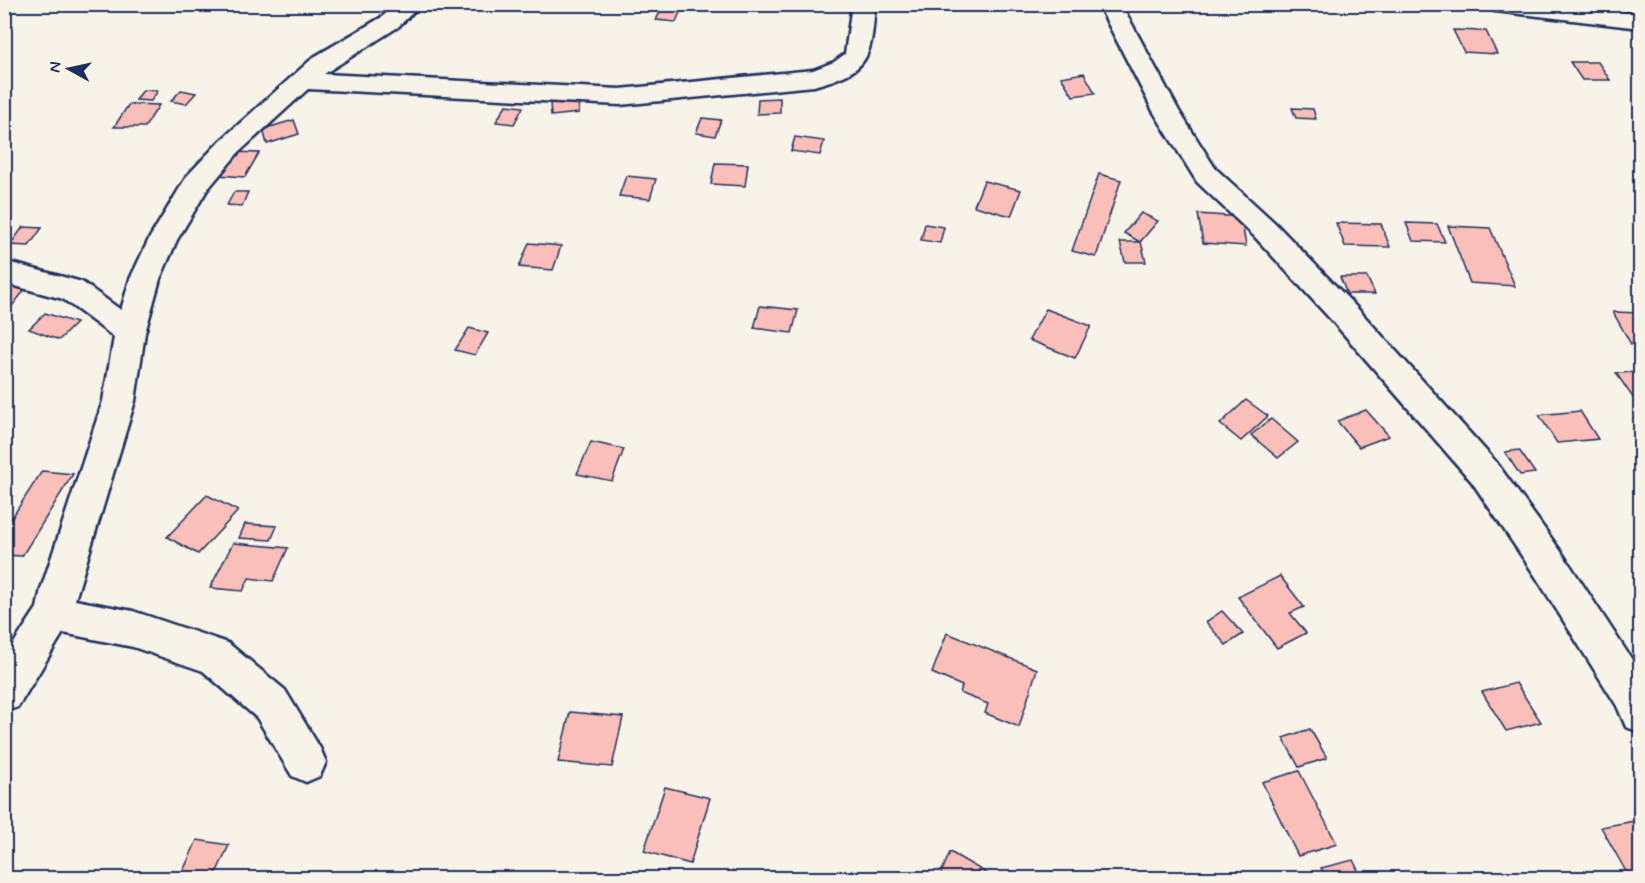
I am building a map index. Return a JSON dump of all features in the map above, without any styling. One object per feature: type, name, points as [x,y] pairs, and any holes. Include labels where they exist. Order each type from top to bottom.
[{"type":"street","points":[[4,693],[54,614],[59,589],[118,401],[130,333],[145,279],[163,238],[197,183],[229,147],[323,62],[390,21],[410,4]]},
{"type":"street","points":[[303,81],[520,90],[620,97],[814,78],[838,72],[853,63],[858,50],[864,4]]},
{"type":"street","points":[[1109,4],[1166,111],[1206,175],[1265,230],[1484,472],[1555,574],[1631,692],[1641,713]]},
{"type":"street","points":[[1495,4],[1641,21]]},
{"type":"street","points":[[4,272],[72,290],[130,333]]},
{"type":"street","points":[[54,614],[133,629],[215,656],[271,704],[306,762]]},
{"type":"building","points":[[1243,4],[1286,4],[1287,10],[1243,6]]},
{"type":"building","points":[[662,8],[681,10],[676,22],[656,20]]},
{"type":"building","points":[[1453,30],[1486,31],[1497,54],[1464,52]]},
{"type":"building","points":[[1570,62],[1598,62],[1610,80],[1582,80]]},
{"type":"building","points":[[1084,73],[1095,93],[1073,96],[1061,77]]},
{"type":"building","points":[[143,90],[158,91],[151,101],[136,100]]},
{"type":"building","points":[[181,90],[196,93],[186,104],[171,101]]},
{"type":"building","points":[[780,98],[780,113],[757,114],[758,99]]},
{"type":"building","points":[[578,99],[579,113],[551,116],[550,103]]},
{"type":"building","points":[[129,104],[159,105],[145,127],[114,127]]},
{"type":"building","points":[[506,105],[523,107],[514,124],[496,122]]},
{"type":"building","points":[[1292,108],[1313,109],[1316,119],[1296,118]]},
{"type":"building","points":[[702,118],[721,120],[715,136],[696,133]]},
{"type":"building","points":[[294,120],[299,134],[267,144],[263,129]]},
{"type":"building","points":[[795,137],[824,141],[820,155],[791,151]]},
{"type":"building","points":[[233,152],[259,153],[245,177],[218,175]]},
{"type":"building","points":[[715,163],[748,164],[745,186],[711,184]]},
{"type":"building","points":[[1099,174],[1121,180],[1096,257],[1072,251]]},
{"type":"building","points":[[626,176],[656,179],[650,199],[619,196]]},
{"type":"building","points":[[984,181],[1021,190],[1011,216],[974,206]]},
{"type":"building","points":[[234,192],[248,192],[242,206],[227,205]]},
{"type":"building","points":[[1141,213],[1158,221],[1140,242],[1124,233]]},
{"type":"building","points":[[1198,214],[1241,217],[1246,246],[1203,243]]},
{"type":"building","points":[[1336,223],[1381,224],[1390,247],[1345,246]]},
{"type":"building","points":[[1406,223],[1437,224],[1445,242],[1413,241]]},
{"type":"building","points":[[925,224],[944,227],[940,243],[921,240]]},
{"type":"building","points":[[1448,226],[1490,228],[1515,286],[1470,283]]},
{"type":"building","points":[[23,227],[42,228],[29,246],[10,245]]},
{"type":"building","points":[[1120,242],[1141,242],[1146,262],[1125,262]]},
{"type":"building","points":[[529,243],[561,246],[553,270],[519,267]]},
{"type":"building","points":[[1340,277],[1367,277],[1375,294],[1347,294]]},
{"type":"building","points":[[4,280],[31,282],[5,315],[4,315]]},
{"type":"building","points":[[760,306],[798,310],[792,333],[754,328]]},
{"type":"building","points":[[1046,309],[1091,326],[1075,358],[1029,340]]},
{"type":"building","points":[[1613,312],[1640,313],[1640,346],[1632,346]]},
{"type":"building","points":[[45,313],[76,323],[59,340],[29,329]]},
{"type":"building","points":[[469,328],[488,333],[475,355],[455,350]]},
{"type":"building","points":[[1640,372],[1640,401],[1636,402],[1616,373]]},
{"type":"building","points":[[1246,400],[1268,416],[1241,441],[1220,424]]},
{"type":"building","points":[[1366,410],[1389,436],[1359,447],[1337,421]]},
{"type":"building","points":[[1580,411],[1598,439],[1557,443],[1539,415]]},
{"type":"building","points":[[1271,419],[1298,442],[1278,458],[1251,435]]},
{"type":"building","points":[[591,442],[624,449],[612,481],[577,474]]},
{"type":"building","points":[[1519,450],[1535,473],[1520,475],[1505,452]]},
{"type":"building","points":[[42,471],[73,474],[22,556],[4,555],[4,530]]},
{"type":"building","points":[[207,495],[238,511],[198,554],[167,537]]},
{"type":"building","points":[[245,524],[277,526],[271,540],[239,538]]},
{"type":"building","points":[[233,543],[288,548],[273,581],[249,578],[243,591],[210,588]]},
{"type":"building","points":[[1280,576],[1304,607],[1290,613],[1306,633],[1277,648],[1238,597]]},
{"type":"building","points":[[1222,611],[1243,634],[1226,645],[1206,622]]},
{"type":"building","points":[[947,633],[1037,669],[1019,727],[985,713],[988,704],[960,693],[962,686],[932,673]]},
{"type":"building","points":[[1516,683],[1541,722],[1506,731],[1482,692]]},
{"type":"building","points":[[570,712],[623,717],[612,767],[558,762]]},
{"type":"building","points":[[1310,729],[1327,758],[1299,767],[1283,738]]},
{"type":"building","points":[[1299,771],[1337,844],[1298,856],[1262,782]]},
{"type":"building","points":[[665,787],[710,798],[690,864],[644,851]]},
{"type":"building","points":[[1640,820],[1640,872],[1628,875],[1601,827]]},
{"type":"building","points":[[197,840],[229,845],[214,878],[180,878]]},
{"type":"building","points":[[950,852],[988,874],[986,878],[939,878]]},
{"type":"building","points":[[1353,860],[1362,878],[1326,878],[1321,868]]}]
